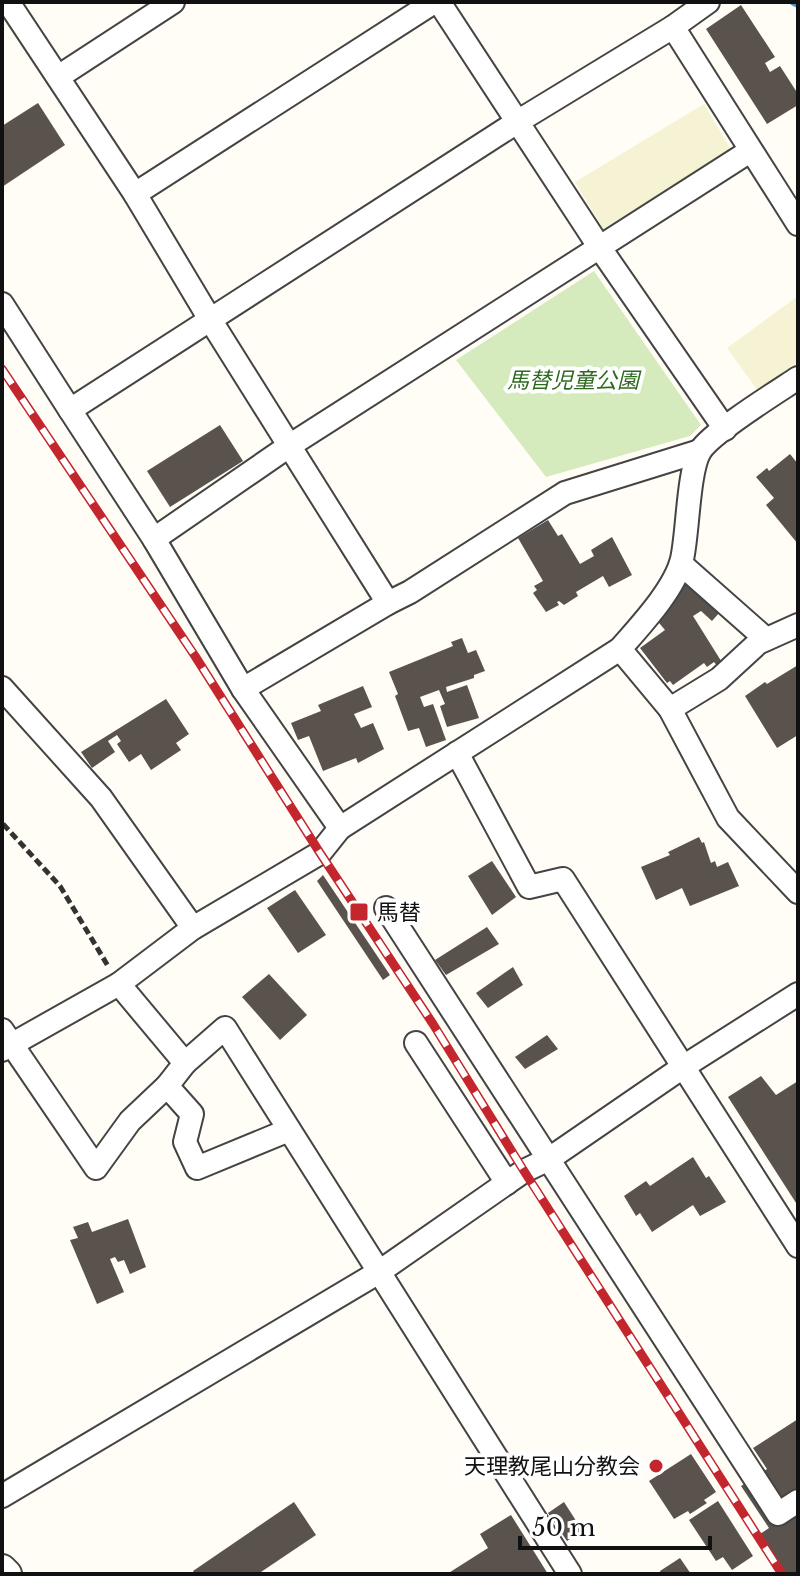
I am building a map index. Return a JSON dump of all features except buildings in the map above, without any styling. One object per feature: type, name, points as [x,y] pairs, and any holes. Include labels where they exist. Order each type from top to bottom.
[{"type":"street","points":[[8,2],[135,194],[388,603]]},
{"type":"street","points":[[58,77],[173,2]]},
{"type":"street","points":[[135,194],[437,2],[600,248],[725,429]]},
{"type":"street","points":[[70,410],[708,2]]},
{"type":"street","points":[[673,27],[798,224]]},
{"type":"street","points":[[154,539],[289,446],[750,151]]},
{"type":"street","points":[[2,304],[154,539],[243,689],[340,828]]},
{"type":"street","points":[[243,689],[410,592],[565,493],[700,451],[725,429],[798,378]]},
{"type":"street","points":[[570,1574],[225,1028],[185,1063],[167,1086],[130,1121],[96,1168],[5,1041],[119,984],[193,928],[320,853],[340,828],[620,649],[654,610],[681,564],[700,451]]},
{"type":"street","points":[[681,564],[766,639]]},
{"type":"street","points":[[670,709],[719,679],[758,643],[798,625]]},
{"type":"street","points":[[620,649],[670,709],[728,818],[798,892]]},
{"type":"street","points":[[2,688],[101,798],[193,928]]},
{"type":"street","points":[[457,753],[529,887],[563,879],[798,1246]]},
{"type":"street","points":[[386,908],[778,1514],[798,1501]]},
{"type":"street","points":[[119,984],[185,1063]]},
{"type":"street","points":[[2,1496],[379,1272],[507,1183],[549,1159],[683,1067],[798,994]]},
{"type":"street","points":[[416,1043],[507,1183]]},
{"type":"street","points":[[167,1086],[192,1114],[185,1142],[197,1168],[289,1130]]},
{"type":"street","points":[[2,1569],[7,1574]]},
{"type":"path","points":[[3,824],[60,886],[119,984]]},
{"type":"shaded area","points":[[704,104],[732,151],[603,229],[575,182]]},
{"type":"shaded area","points":[[798,296],[798,362],[758,391],[727,348]]},
{"type":"green space","name":"馬替児童公園","points":[[594,271],[701,425],[690,436],[546,477],[456,360]]},
{"type":"waterway","points":[[794,2],[798,4]]},
{"type":"railway","points":[[2,369],[195,656],[782,1574]]},
{"type":"place","name":"馬替","points":[[359,912]]},
{"type":"place","name":"天理教尾山分教会","points":[[656,1466]]}]
